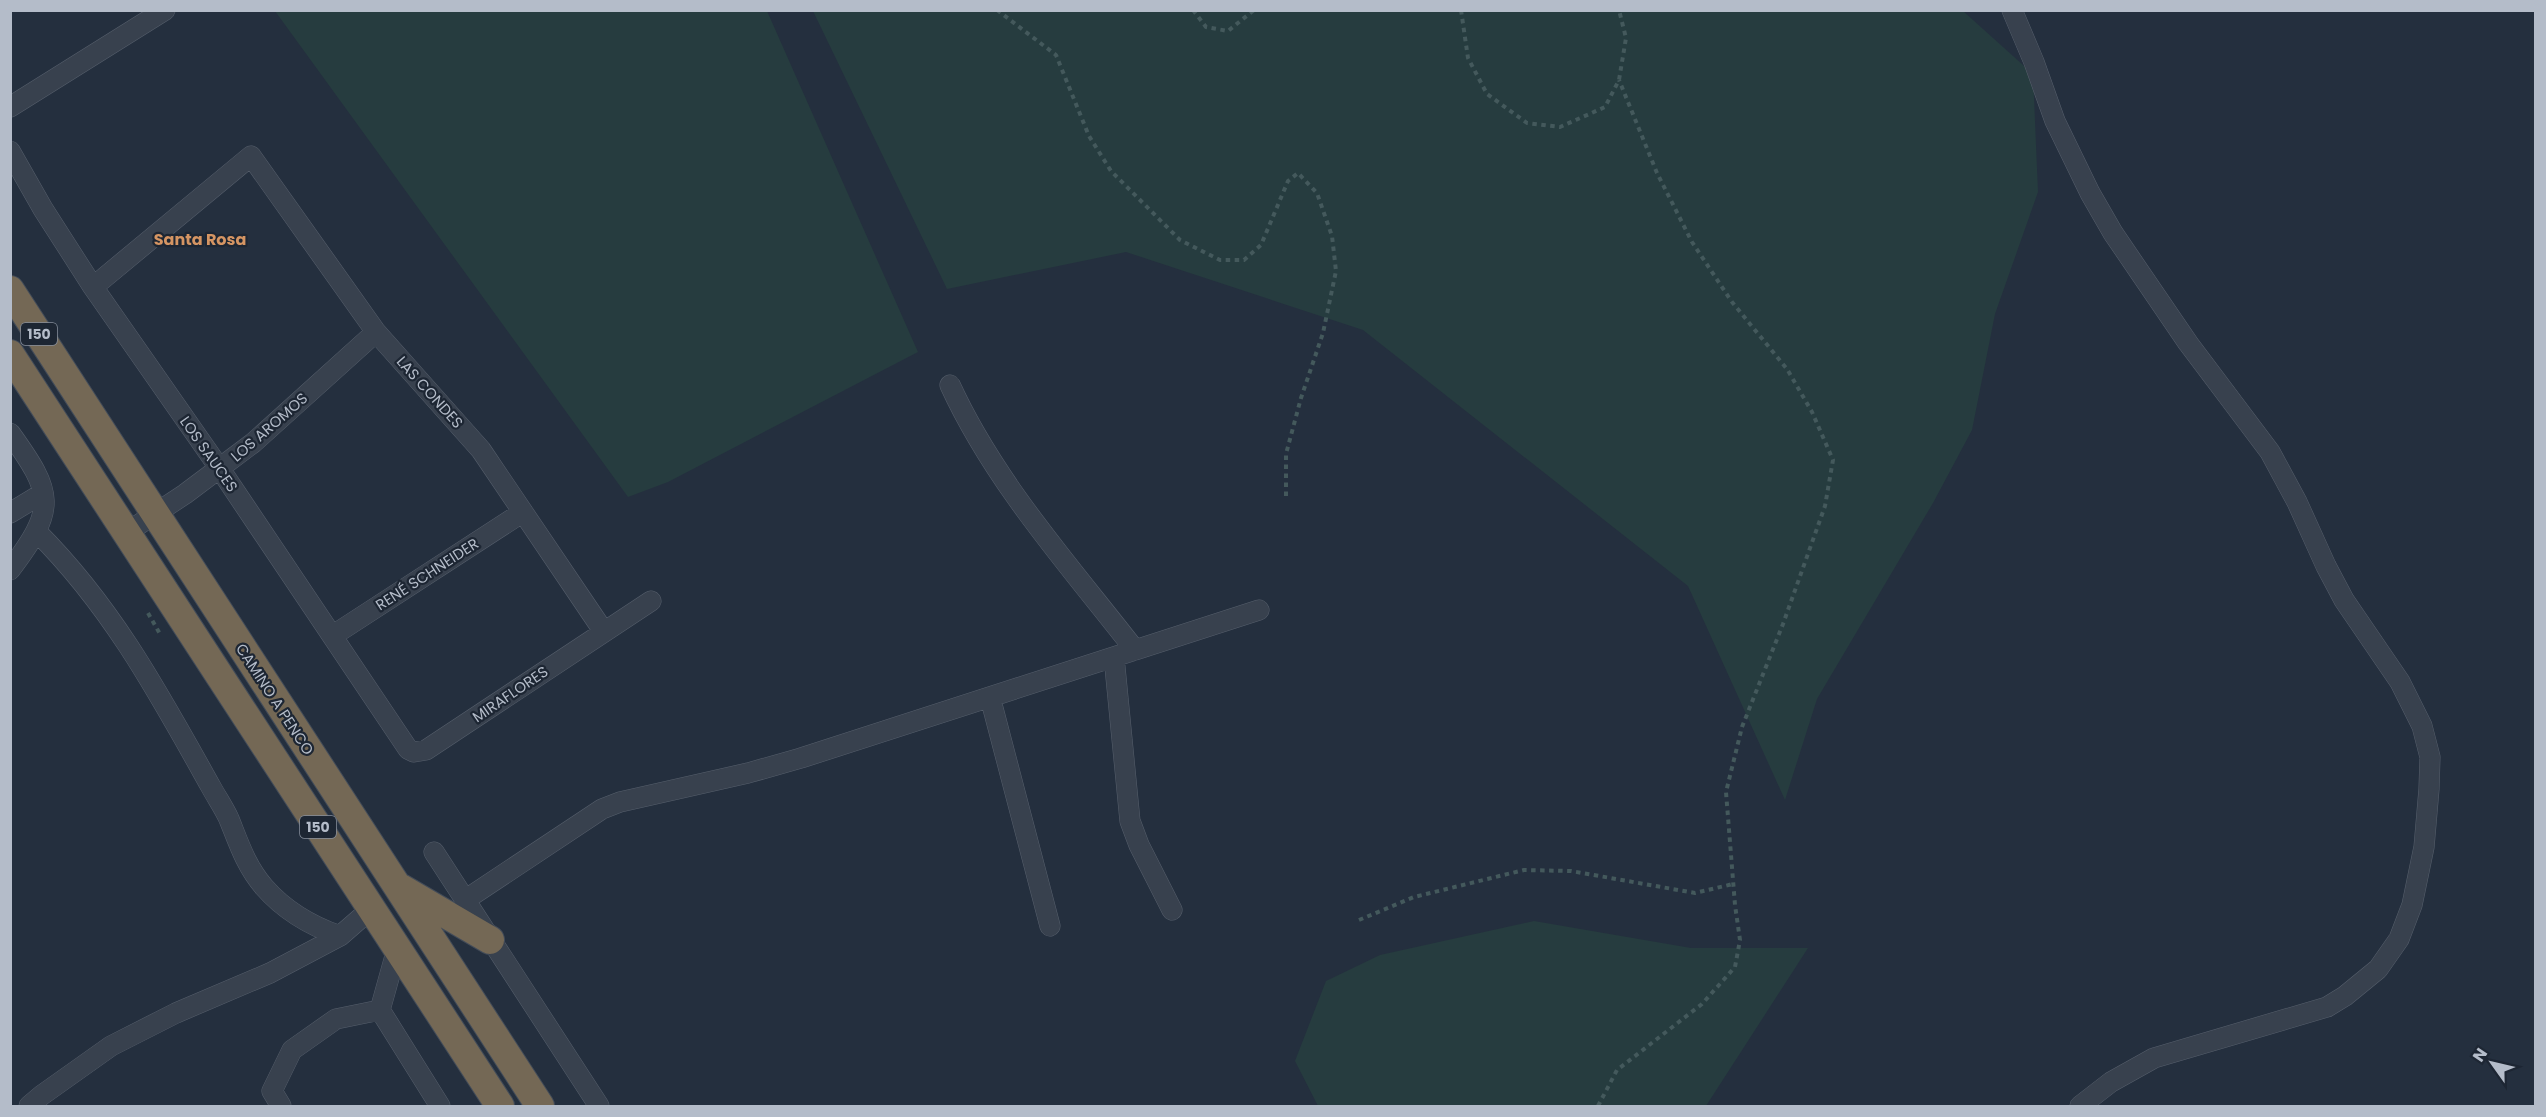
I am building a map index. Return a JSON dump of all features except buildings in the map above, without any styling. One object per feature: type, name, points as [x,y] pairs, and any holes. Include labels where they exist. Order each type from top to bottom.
[{"type":"highway","name":"CAMINO A PENCO","points":[[10,290],[540,1107]]},
{"type":"highway","name":"150","points":[[10,354],[500,1107]]},
{"type":"highway","points":[[397,885],[490,940]]},
{"type":"street","points":[[10,107],[165,10]]},
{"type":"street","points":[[2012,10],[2055,121],[2090,193],[2138,271],[2283,473],[2344,600],[2409,696],[2422,726],[2430,758],[2424,847],[2412,905],[2399,939],[2378,969],[2345,996],[2327,1006],[2163,1054],[2110,1082],[2080,1107]]},
{"type":"street","name":"LOS SAUCES","points":[[10,151],[43,209],[93,287],[220,469],[403,745],[414,752]]},
{"type":"street","name":"LAS CONDES","points":[[93,287],[251,156],[376,332],[481,450],[604,632]]},
{"type":"street","name":"LOS AROMOS","points":[[126,533],[220,469],[253,443],[376,332]]},
{"type":"street","points":[[950,385],[975,435],[997,471],[1136,650]]},
{"type":"street","points":[[10,432],[36,470],[44,493],[42,519],[37,531],[10,570]]},
{"type":"street","points":[[10,513],[44,493]]},
{"type":"street","name":"RENÉ SCHNEIDER","points":[[332,636],[523,512]]},
{"type":"street","points":[[37,531],[82,579],[123,635],[229,819],[239,847],[253,872],[265,888],[295,914],[340,936]]},
{"type":"street","name":"MIRAFLORES","points":[[414,752],[426,750],[651,601]]},
{"type":"street","points":[[465,900],[585,819],[611,805],[748,773],[1259,610]]},
{"type":"street","points":[[1114,657],[1130,821],[1139,845],[1172,910]]},
{"type":"street","points":[[990,697],[1050,926]]},
{"type":"street","points":[[434,852],[599,1107]]},
{"type":"street","points":[[29,1107],[42,1095],[111,1046],[176,1013],[270,973],[340,936],[371,909]]},
{"type":"street","points":[[397,949],[380,1010],[440,1107]]},
{"type":"street","points":[[281,1107],[272,1091],[292,1050],[336,1019],[380,1010]]},
{"type":"path","points":[[997,10],[1056,55],[1089,136],[1111,171],[1180,240],[1220,260],[1244,260],[1261,245],[1288,181],[1298,173],[1317,193],[1332,236],[1336,271],[1323,333],[1301,398],[1286,454],[1286,497]]},
{"type":"path","points":[[1192,10],[1206,27],[1228,30],[1254,10]]},
{"type":"path","points":[[1461,10],[1468,58],[1486,94],[1527,123],[1560,127],[1605,107],[1619,80],[1626,38],[1619,10]]},
{"type":"path","points":[[1598,1107],[1617,1070],[1702,1004],[1735,967],[1740,940],[1726,792],[1742,727],[1783,624],[1825,506],[1833,460],[1812,412],[1787,369],[1732,302],[1692,242],[1658,173],[1619,80]]},
{"type":"path","points":[[147,609],[160,634]]},
{"type":"path","points":[[1359,920],[1414,897],[1524,870],[1572,871],[1695,893],[1733,884]]},
{"type":"green space","points":[[275,11],[767,11],[918,352],[668,482],[628,497]]},
{"type":"green space","points":[[813,11],[1963,11],[2033,74],[2038,192],[1995,314],[1972,430],[1933,503],[1817,699],[1785,800],[1688,586],[1363,330],[1126,252],[947,289]]},
{"type":"green space","points":[[1534,921],[1691,948],[1808,948],[1706,1106],[1318,1106],[1295,1061],[1326,981],[1380,955]]},
{"type":"district","name":"Santa Rosa","points":[[200,239]]}]
